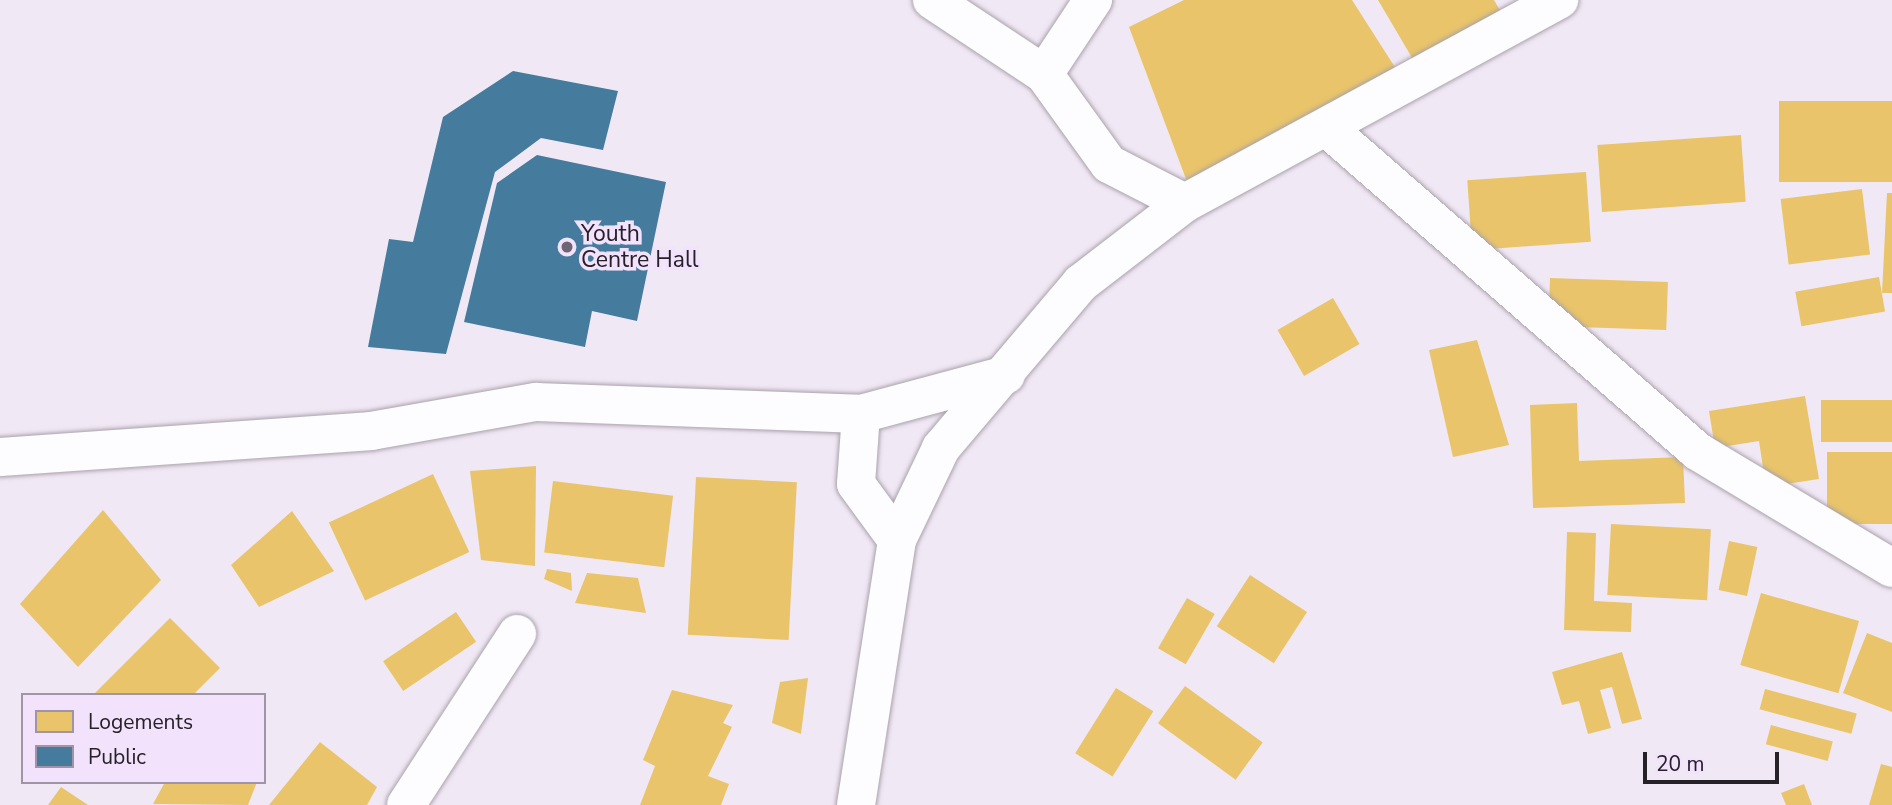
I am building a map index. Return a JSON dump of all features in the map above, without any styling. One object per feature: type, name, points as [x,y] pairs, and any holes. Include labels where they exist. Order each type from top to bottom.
[{"type":"street","points":[[932,0],[1044,74],[1109,164],[1185,202]]},
{"type":"street","points":[[1044,74],[1093,0]]},
{"type":"street","points":[[856,805],[897,540],[941,448],[1006,375],[1081,283],[1185,202],[1327,128],[1559,0]]},
{"type":"street","points":[[1327,128],[1698,451],[1892,568]]},
{"type":"street","points":[[0,457],[371,431],[536,402],[861,414],[1006,375]]},
{"type":"street","points":[[861,414],[856,484],[897,540]]},
{"type":"street","points":[[406,805],[517,634]]},
{"type":"building: Logements","points":[[1184,0],[1352,0],[1407,86],[1189,187],[1129,27]]},
{"type":"building: Logements","points":[[1378,0],[1494,0],[1508,24],[1431,90]]},
{"type":"building: Logements","points":[[1779,101],[1892,101],[1892,182],[1779,182]]},
{"type":"building: Logements","points":[[1741,135],[1746,202],[1602,212],[1597,145]]},
{"type":"building: Logements","points":[[1586,172],[1591,242],[1472,250],[1467,180]]},
{"type":"building: Logements","points":[[1862,189],[1870,255],[1789,265],[1781,199]]},
{"type":"building: Logements","points":[[1887,193],[1892,193],[1892,293],[1882,293]]},
{"type":"building: Logements","points":[[1879,277],[1885,311],[1801,326],[1795,292]]},
{"type":"building: Logements","points":[[1550,278],[1668,282],[1666,330],[1548,326]]},
{"type":"building: Logements","points":[[1333,298],[1360,344],[1304,376],[1278,330]]},
{"type":"building: Logements","points":[[1477,340],[1509,445],[1453,457],[1429,350]]},
{"type":"building: Logements","points":[[1805,396],[1819,479],[1766,487],[1759,441],[1715,448],[1709,411]]},
{"type":"building: Logements","points":[[1821,400],[1892,400],[1892,442],[1821,442]]},
{"type":"building: Logements","points":[[1577,403],[1579,461],[1683,457],[1685,503],[1533,508],[1530,405]]},
{"type":"building: Logements","points":[[1827,452],[1892,452],[1892,524],[1827,524]]},
{"type":"building: Logements","points":[[536,466],[535,566],[481,560],[470,471]]},
{"type":"building: Logements","points":[[433,474],[469,552],[365,601],[329,523]]},
{"type":"building: Logements","points":[[696,477],[797,482],[789,640],[688,635]]},
{"type":"building: Logements","points":[[553,481],[673,496],[664,567],[544,552]]},
{"type":"building: Logements","points":[[103,510],[161,580],[78,667],[20,604]]},
{"type":"building: Logements","points":[[292,511],[334,571],[259,607],[231,565]]},
{"type":"building: Logements","points":[[1611,524],[1711,529],[1707,600],[1607,595]]},
{"type":"building: Logements","points":[[1567,532],[1596,533],[1594,601],[1632,603],[1631,632],[1564,630]]},
{"type":"building: Logements","points":[[1729,541],[1757,547],[1747,596],[1719,590]]},
{"type":"building: Logements","points":[[547,569],[571,573],[572,591],[544,579]]},
{"type":"building: Logements","points":[[587,573],[638,578],[646,613],[575,603]]},
{"type":"building: Logements","points":[[1250,575],[1307,612],[1274,663],[1217,626]]},
{"type":"building: Logements","points":[[1761,593],[1859,621],[1838,693],[1740,665]]},
{"type":"building: Logements","points":[[1187,598],[1215,614],[1186,664],[1158,648]]},
{"type":"building: Logements","points":[[456,612],[476,642],[403,691],[383,661]]},
{"type":"building: Logements","points":[[170,618],[220,668],[195,693],[95,693]]},
{"type":"building: Logements","points":[[1867,633],[1892,643],[1892,712],[1843,693]]},
{"type":"building: Logements","points":[[1622,652],[1642,719],[1622,724],[1612,687],[1600,690],[1611,728],[1588,734],[1579,701],[1562,705],[1552,672]]},
{"type":"building: Logements","points":[[808,678],[801,734],[772,723],[780,682]]},
{"type":"building: Logements","points":[[1185,686],[1263,742],[1236,780],[1158,723]]},
{"type":"building: Logements","points":[[1116,688],[1153,711],[1113,777],[1075,753]]},
{"type":"building: Logements","points":[[1765,689],[1857,714],[1851,734],[1760,709]]},
{"type":"building: Logements","points":[[672,690],[733,705],[723,723],[732,727],[708,776],[729,784],[721,805],[640,805],[655,766],[643,760]]},
{"type":"building: Logements","points":[[1771,725],[1833,742],[1828,761],[1766,744]]},
{"type":"building: Logements","points":[[320,742],[377,787],[367,805],[269,805]]},
{"type":"building: Logements","points":[[1881,764],[1892,767],[1892,805],[1869,805]]},
{"type":"building: Logements","points":[[164,784],[256,784],[248,805],[153,804]]},
{"type":"building: Logements","points":[[1804,784],[1812,805],[1786,805],[1781,793]]},
{"type":"building: Logements","points":[[61,787],[88,805],[48,805]]},
{"type":"building: Public","points":[[513,71],[618,91],[603,150],[541,138],[495,172],[446,354],[368,347],[389,239],[413,242],[443,117]]},
{"type":"building: Public","name":"Youth Centre Hall","points":[[537,155],[666,182],[637,321],[592,311],[585,347],[464,322],[497,183]]},
{"type":"place","name":"Youth Centre Hall","points":[[567,247]]}]
